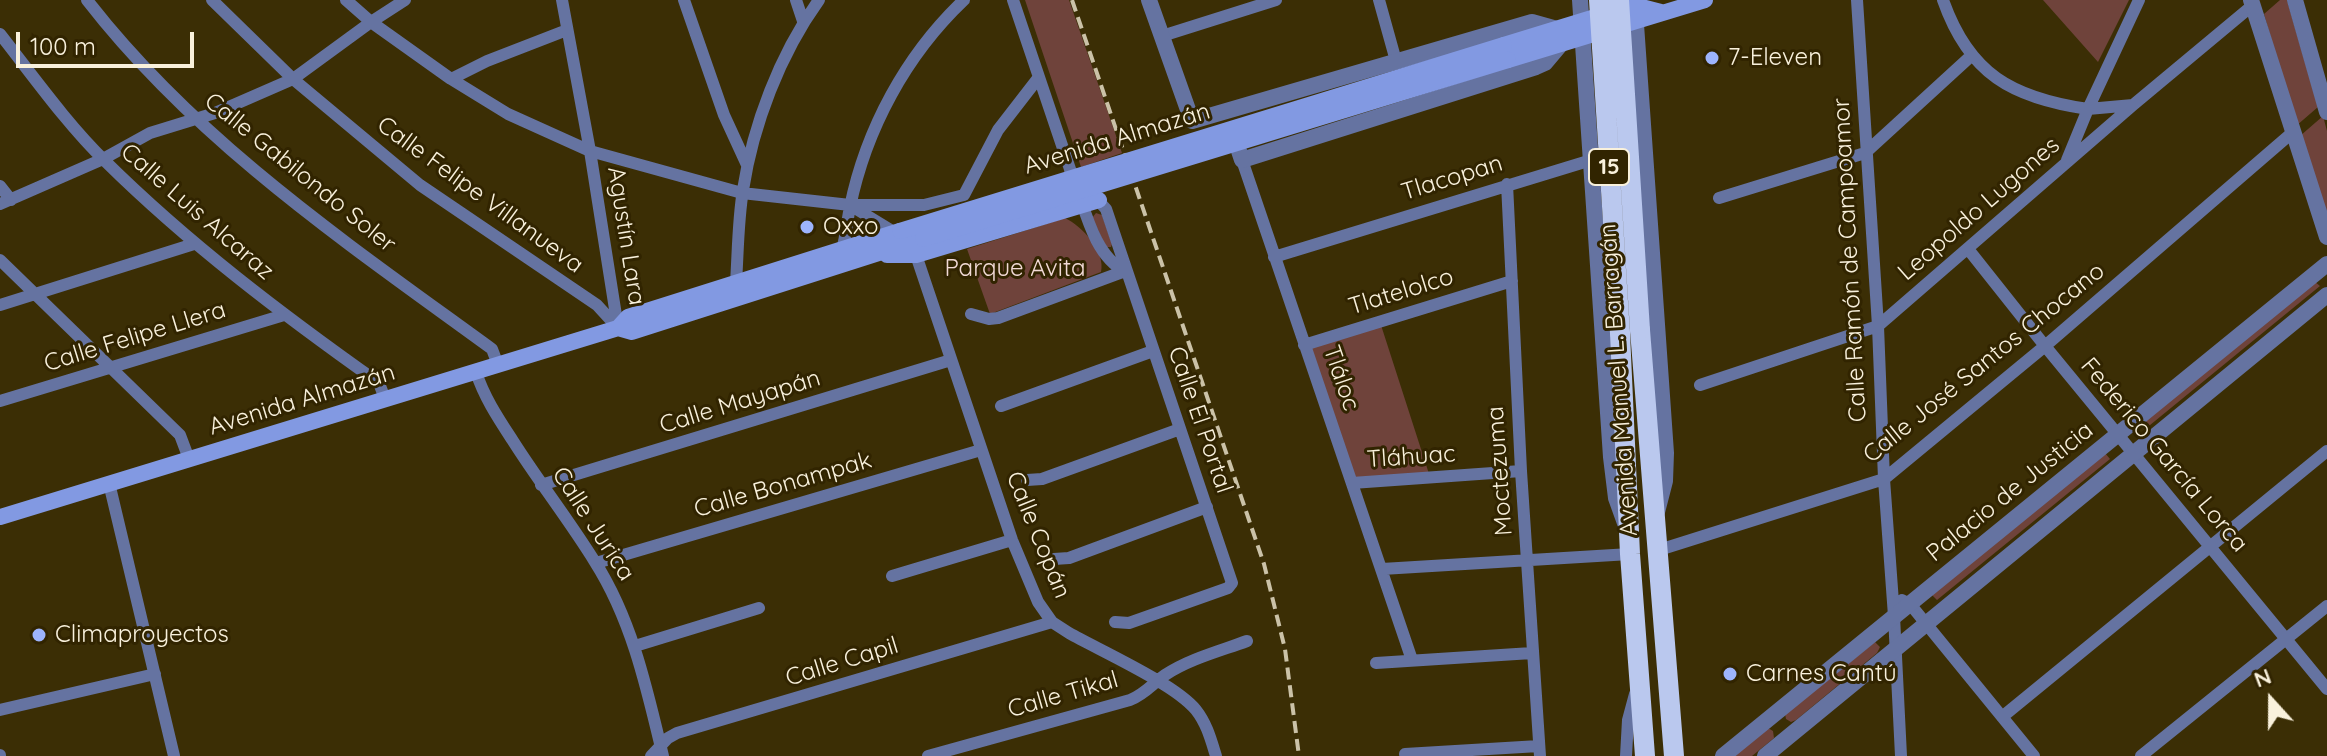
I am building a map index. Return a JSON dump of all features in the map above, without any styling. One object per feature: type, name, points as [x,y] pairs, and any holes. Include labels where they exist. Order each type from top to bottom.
[{"type":"highway","name":"Avenida Manuel L. Barragán","points":[[1599,0],[1630,332],[1659,550],[1675,754]]},
{"type":"highway","name":"Avenida Manuel L. Barragán","points":[[1631,6],[1629,533],[1645,756]]},
{"type":"main road","points":[[1631,6],[1663,12],[1705,0]]},
{"type":"main road","name":"Avenida Almazán","points":[[0,517],[618,328],[628,317],[897,231],[1582,29],[1631,6]]},
{"type":"main road","name":"Avenida Almazán","points":[[618,328],[632,332],[870,256],[918,245],[1506,52]]},
{"type":"main road","points":[[918,245],[1090,202]]},
{"type":"street","name":"Calle Gabilondo Soler","points":[[87,0],[138,60],[195,119],[305,211],[492,349],[498,365]]},
{"type":"street","name":"Calle Felipe Villanueva","points":[[212,0],[293,79],[420,185],[597,305],[618,328]]},
{"type":"street","points":[[346,0],[371,22],[451,79],[508,114],[590,151],[742,193],[850,205],[924,205],[964,195],[998,130],[1039,77]]},
{"type":"street","points":[[0,186],[6,202],[103,159],[150,133],[247,101],[293,79],[405,0]]},
{"type":"street","name":"Agustín Lara","points":[[562,0],[618,328]]},
{"type":"street","points":[[684,0],[724,115],[747,165]]},
{"type":"street","points":[[796,0],[803,21]]},
{"type":"street","points":[[736,283],[747,165],[767,102],[803,21],[819,0]]},
{"type":"street","points":[[842,250],[850,205],[869,142],[897,85],[925,43],[964,0]]},
{"type":"street","points":[[1013,0],[1070,170],[1090,202]]},
{"type":"street","points":[[1149,0],[1192,121],[1532,22],[1559,36],[1545,63],[1536,67],[1242,160]]},
{"type":"street","points":[[1162,36],[1276,0]]},
{"type":"street","points":[[1379,0],[1396,61]]},
{"type":"street","points":[[1580,0],[1611,457],[1616,498],[1629,533]]},
{"type":"street","name":"Calle Ramón de Campoamor","points":[[1857,0],[1901,756]]},
{"type":"street","points":[[1943,0],[1960,41],[1971,56],[1992,76],[2016,90],[2052,104],[2088,109],[2133,105]]},
{"type":"street","points":[[2065,164],[2139,0]]},
{"type":"street","points":[[2295,0],[2326,108]]},
{"type":"street","points":[[2252,3],[2327,237]]},
{"type":"street","name":"Leopoldo Lugones","points":[[1700,385],[1878,326],[2252,3]]},
{"type":"street","points":[[1631,6],[1666,453],[1665,481],[1655,517]]},
{"type":"street","points":[[451,79],[487,61],[567,30]]},
{"type":"street","name":"Calle Luis Alcaraz","points":[[0,34],[103,159],[194,244],[284,315],[379,383],[385,399]]},
{"type":"street","points":[[1719,198],[1865,153],[1971,56]]},
{"type":"street","points":[[1296,92],[1312,138]]},
{"type":"street","name":"Tláloc","points":[[1227,112],[1412,660]]},
{"type":"street","name":"Calle José Santos Chocano","points":[[1659,550],[1884,479],[2045,346],[2293,132]]},
{"type":"street","name":"Tlacopan","points":[[1274,257],[1507,184],[1643,146]]},
{"type":"street","name":"Moctezuma","points":[[1507,184],[1539,751]]},
{"type":"street","name":"Calle El Portal","points":[[1115,622],[1129,623],[1232,584],[1107,213],[1090,202],[1088,221],[1106,256],[1125,271]]},
{"type":"street","points":[[850,205],[897,231]]},
{"type":"street","points":[[0,305],[194,244]]},
{"type":"street","name":"Calle Copán","points":[[918,245],[981,450],[1012,540],[1038,602],[1052,622],[1180,696],[1196,710],[1209,731],[1216,756]]},
{"type":"street","name":"Federico García Lorca","points":[[1968,249],[2327,689]]},
{"type":"street","points":[[0,260],[180,435],[189,459]]},
{"type":"street","name":"Palacio de Justicia","points":[[1723,756],[2327,264]]},
{"type":"street","points":[[971,314],[979,318],[998,318],[1125,271]]},
{"type":"street","name":"Tlatelolco","points":[[1304,345],[1512,281]]},
{"type":"street","name":"Palacio de Justicia","points":[[1765,756],[2327,295]]},
{"type":"street","name":"Calle Felipe Llera","points":[[0,401],[284,315]]},
{"type":"street","points":[[1001,406],[1153,351]]},
{"type":"street","name":"Calle Mayapán","points":[[541,485],[951,360]]},
{"type":"street","name":"Calle Jurica","points":[[476,372],[483,394],[596,563],[618,603],[635,646],[662,750]]},
{"type":"street","points":[[1027,480],[1042,479],[1180,429]]},
{"type":"street","name":"Calle Bonampak","points":[[596,563],[981,450]]},
{"type":"street","points":[[2002,717],[2327,451]]},
{"type":"street","name":"Tláhuac","points":[[1352,483],[1521,471]]},
{"type":"street","points":[[109,483],[174,756]]},
{"type":"street","points":[[1054,559],[1069,558],[1207,507]]},
{"type":"street","points":[[892,576],[1012,540]]},
{"type":"street","points":[[1382,569],[1630,554]]},
{"type":"street","points":[[1893,596],[1910,604],[2034,756]]},
{"type":"street","points":[[2141,756],[2327,606]]},
{"type":"street","points":[[635,646],[759,608]]},
{"type":"street","name":"Calle Capil","points":[[651,756],[662,750],[677,733],[1052,622]]},
{"type":"street","name":"Calle Tikal","points":[[928,756],[1130,700],[1177,669],[1247,641]]},
{"type":"street","points":[[1376,663],[1532,653]]},
{"type":"street","points":[[0,710],[155,674]]},
{"type":"street","points":[[1626,756],[1628,720],[1640,680]]},
{"type":"street","points":[[1781,709],[1783,723],[1799,727]]},
{"type":"street","points":[[1764,722],[1778,728],[1779,743]]},
{"type":"street","points":[[1405,754],[1539,751]]},
{"type":"green space","points":[[1025,0],[1069,0],[1122,153],[1081,167]]},
{"type":"green space","points":[[2043,0],[2129,0],[2098,62]]},
{"type":"green space","points":[[2280,0],[2287,0],[2318,107],[2296,126],[2264,14]]},
{"type":"green space","points":[[2323,116],[2327,131],[2327,221],[2300,136]]},
{"type":"green space","points":[[1096,213],[1102,215],[1111,247],[1106,247],[1092,218]]},
{"type":"green space","name":"Parque Avita","points":[[1065,218],[1091,240],[1100,256],[1101,272],[990,314],[967,249]]},
{"type":"green space","points":[[2314,281],[2320,286],[2144,430],[2139,424]]},
{"type":"green space","points":[[1380,322],[1430,477],[1352,483],[1304,345]]},
{"type":"green space","points":[[2105,453],[2110,459],[1937,600],[1932,595]]},
{"type":"green space","points":[[1875,642],[1880,647],[1877,653],[1796,720],[1791,722],[1786,719],[1785,714]]},
{"type":"green space","points":[[1768,728],[1773,731],[1774,738],[1752,756],[1732,756]]},
{"type":"railway","points":[[1072,0],[1264,564],[1285,649],[1299,756]]},
{"type":"place","name":"7-Eleven","points":[[1712,58]]},
{"type":"place","name":"Oxxo","points":[[807,227]]},
{"type":"place","name":"Climaproyectos","points":[[39,635]]},
{"type":"place","name":"Carnes Cantú","points":[[1730,674]]}]
